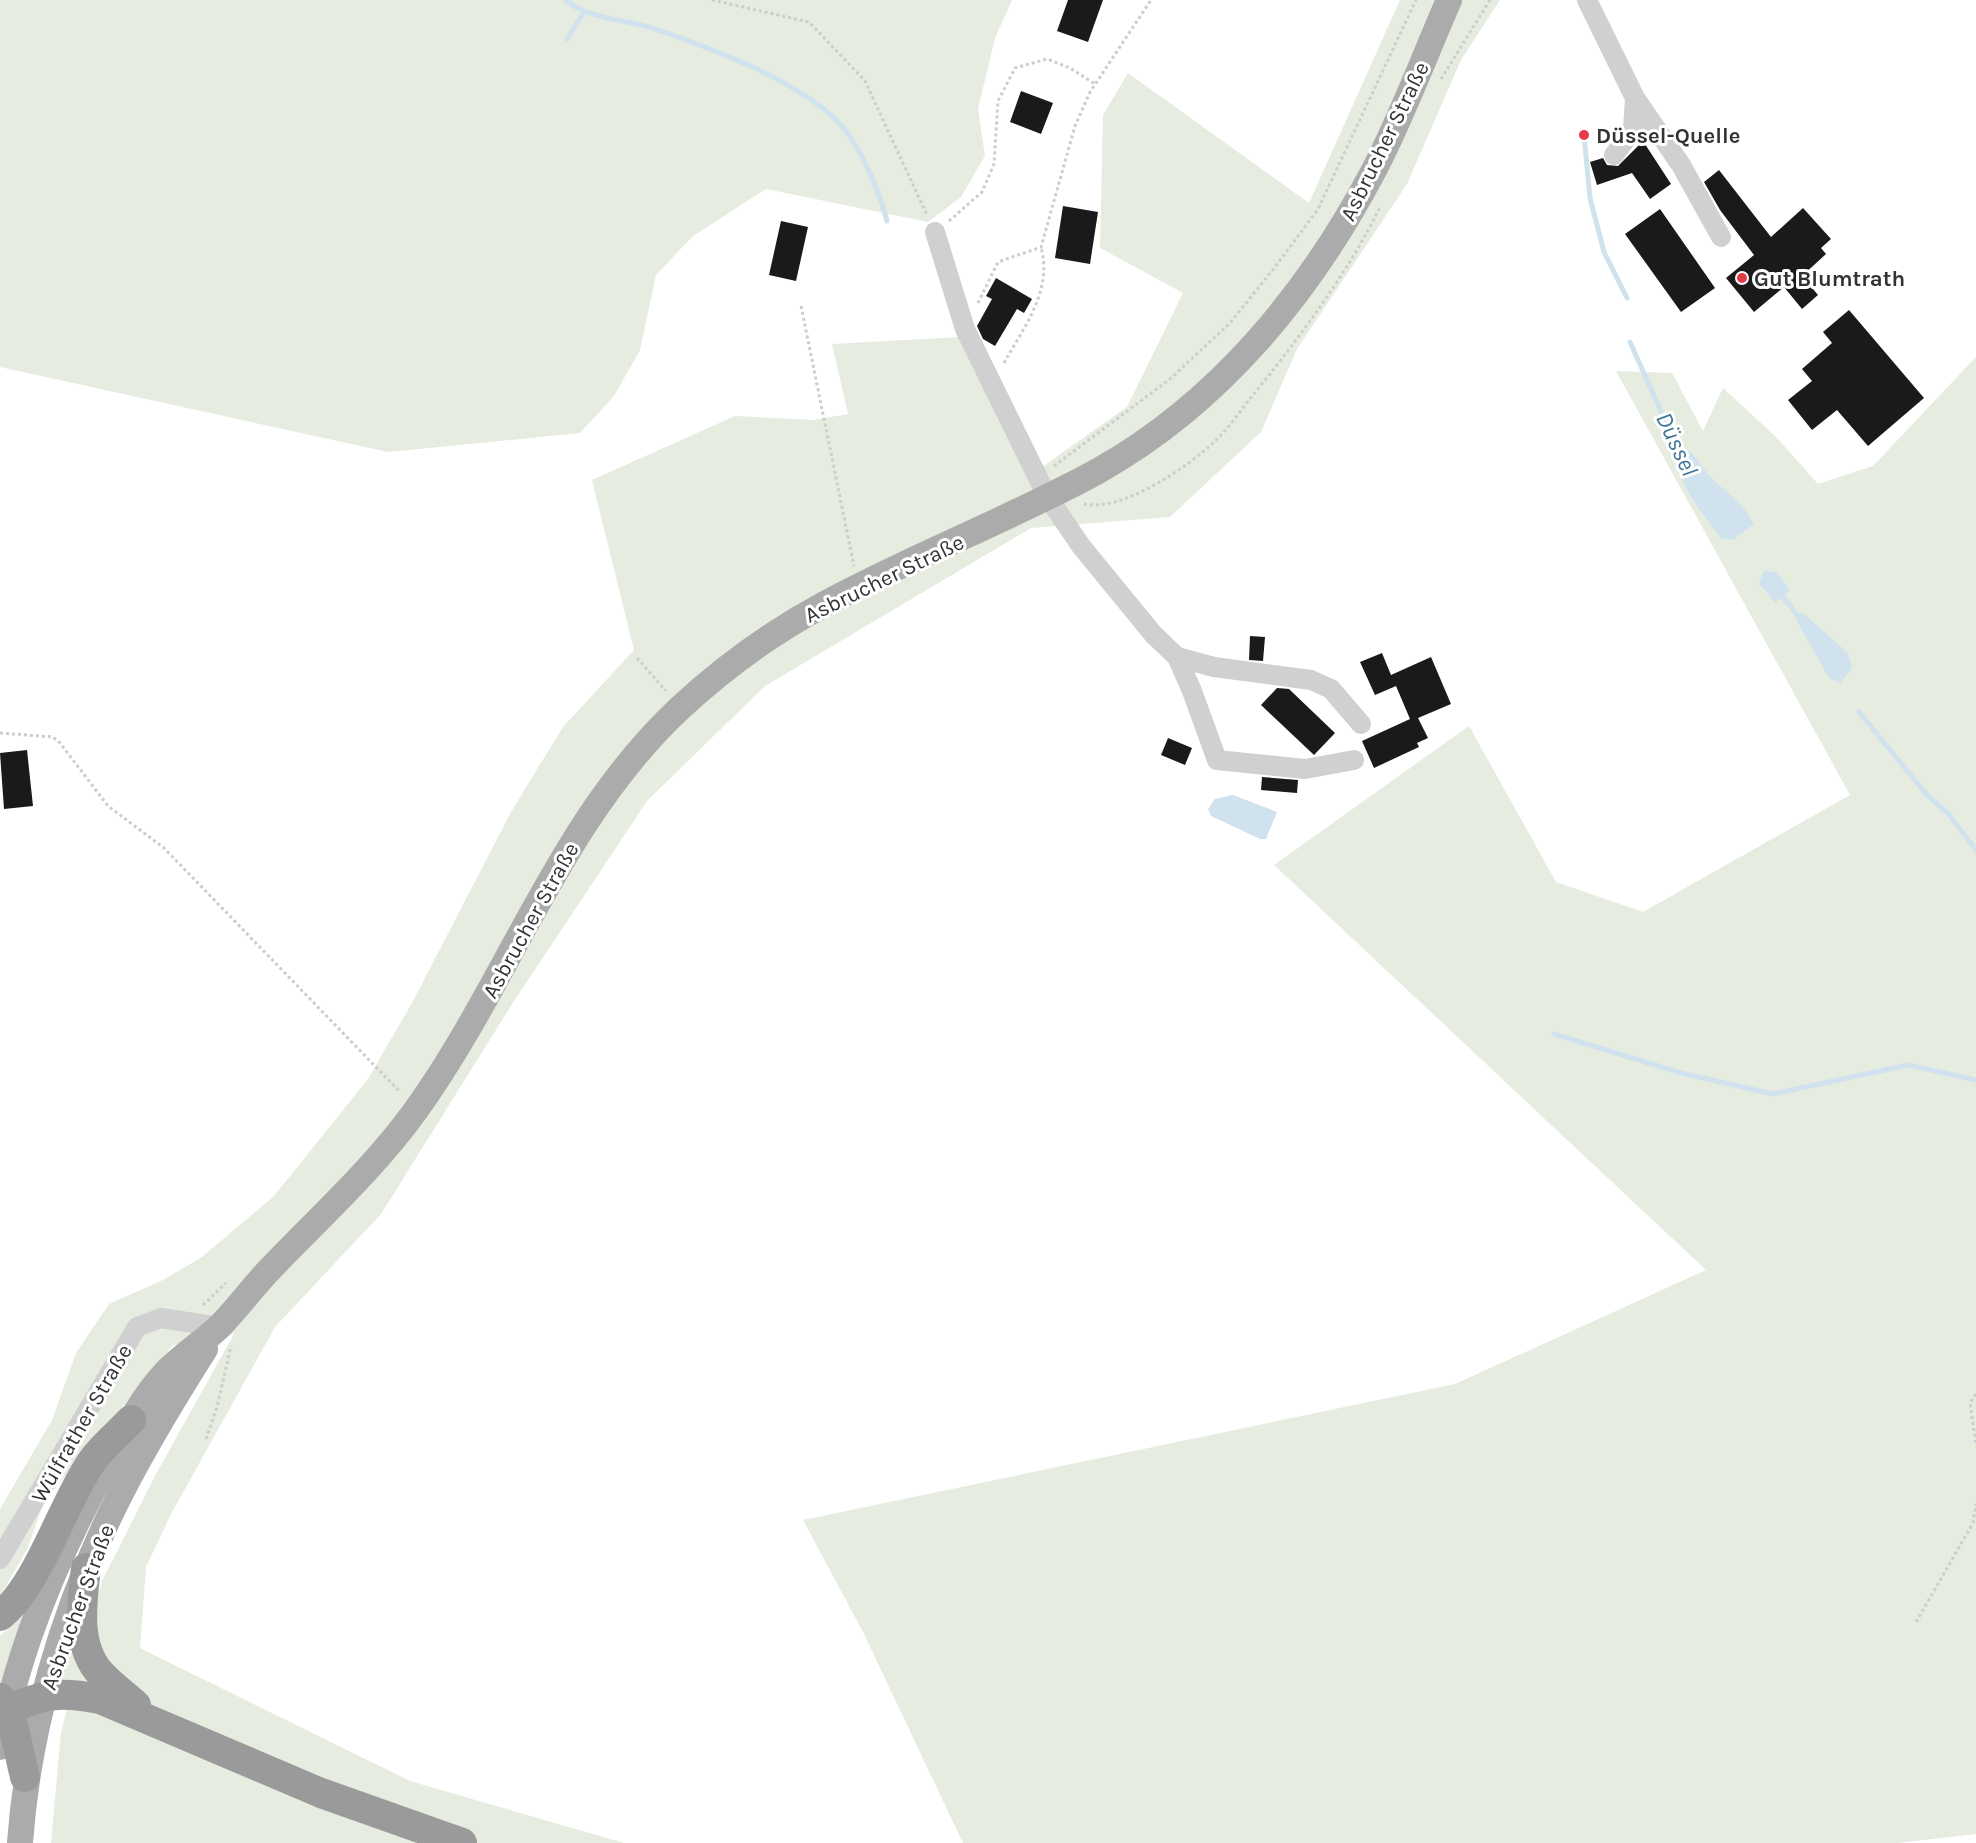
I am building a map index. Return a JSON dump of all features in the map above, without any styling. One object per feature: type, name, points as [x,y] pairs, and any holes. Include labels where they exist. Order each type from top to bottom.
[{"type":"highway","points":[[0,1616],[10,1609],[36,1566],[90,1464],[131,1420]]},
{"type":"highway","points":[[86,1568],[81,1613],[88,1650],[99,1672],[154,1721]]},
{"type":"highway","points":[[25,1777],[4,1704],[45,1695],[73,1694],[100,1699],[321,1793],[462,1843]]},
{"type":"main road","name":"Asbrucher Straße","points":[[20,1843],[25,1777],[45,1695],[86,1568],[117,1500],[266,1273],[385,1150],[417,1109],[468,1030],[505,966],[538,899],[581,827],[627,767],[679,709],[742,658],[816,608],[860,585],[969,536],[1042,487],[1097,471],[1145,442],[1243,358],[1272,325],[1322,259],[1375,168],[1449,0]]},
{"type":"main road","name":"Asbrucher Straße","points":[[0,1747],[4,1704],[51,1580],[86,1503],[131,1420],[166,1372],[225,1337]]},
{"type":"street","points":[[1587,0],[1635,98],[1681,165],[1721,237]]},
{"type":"street","points":[[1614,155],[1633,130],[1635,98]]},
{"type":"street","points":[[935,232],[965,329],[1042,487],[1080,546],[1153,634],[1176,657],[1192,691],[1217,760],[1305,769],[1354,760]]},
{"type":"street","points":[[1176,657],[1214,667],[1311,680],[1331,688],[1361,724]]},
{"type":"street","name":"Wülfrather Straße","points":[[0,1559],[136,1328],[161,1318],[225,1337]]},
{"type":"path","points":[[712,0],[809,22],[865,81],[935,232],[982,192],[994,165],[998,100],[1015,68],[1047,59],[1070,68],[1095,84]]},
{"type":"path","points":[[992,384],[1039,301],[1046,264],[1041,247],[1075,126],[1095,84],[1151,0]]},
{"type":"path","points":[[1042,487],[1170,378],[1230,323],[1275,267],[1318,209],[1416,0]]},
{"type":"path","points":[[965,329],[998,262],[1041,247]]},
{"type":"path","points":[[801,306],[860,585]]},
{"type":"path","points":[[637,658],[679,709]]},
{"type":"path","points":[[0,733],[53,737],[108,806],[164,848],[417,1109]]},
{"type":"path","points":[[219,1365],[225,1337]]},
{"type":"path","points":[[206,1439],[225,1337]]},
{"type":"path","points":[[1976,1394],[1970,1403],[1976,1445]]},
{"type":"path","points":[[1916,1622],[1973,1523],[1976,1504]]},
{"type":"shaded area","points":[[0,0],[1012,0],[995,38],[978,109],[985,156],[961,197],[928,222],[766,189],[693,236],[656,275],[640,350],[614,396],[580,433],[388,452],[0,367]]},
{"type":"shaded area","points":[[1400,0],[1500,0],[1461,60],[1407,184],[1297,349],[1261,432],[1170,517],[1031,528],[765,686],[647,801],[514,1001],[381,1214],[275,1327],[171,1514],[146,1567],[140,1648],[410,1781],[624,1843],[51,1843],[61,1733],[73,1685],[57,1684],[70,1635],[80,1657],[102,1581],[156,1474],[234,1334],[173,1345],[44,1502],[27,1550],[0,1596],[0,1509],[52,1420],[76,1353],[109,1304],[163,1280],[202,1257],[274,1196],[368,1079],[412,1003],[511,812],[563,727],[634,650],[592,480],[735,416],[813,420],[848,414],[832,344],[960,337],[1028,477],[1127,407],[1183,293],[1100,248],[1103,115],[1128,73],[1309,203]]},
{"type":"shaded area","points":[[1976,357],[1976,1834],[1897,1843],[963,1843],[863,1632],[803,1520],[1455,1384],[1706,1270],[1274,865],[1469,726],[1556,882],[1643,912],[1850,795],[1616,371],[1672,373],[1703,431],[1723,388],[1775,436],[1818,484],[1873,466]]},
{"type":"shaded area","points":[[33,1597],[5,1689],[0,1686],[0,1636],[15,1623]]},
{"type":"water","points":[[1688,450],[1709,476],[1736,500],[1754,524],[1733,540],[1721,538],[1691,498],[1685,486],[1678,463],[1679,451]]},
{"type":"water","points":[[1764,571],[1777,572],[1790,590],[1775,603],[1759,583]]},
{"type":"water","points":[[1803,613],[1848,653],[1852,668],[1840,683],[1829,678],[1798,623],[1797,615]]},
{"type":"water","points":[[1233,795],[1277,812],[1266,839],[1260,839],[1211,816],[1208,809],[1215,799]]},
{"type":"building","points":[[1068,0],[1103,0],[1088,42],[1057,31]]},
{"type":"building","points":[[1021,91],[1053,103],[1041,134],[1010,122]]},
{"type":"building","points":[[1643,141],[1671,184],[1650,199],[1632,173],[1597,185],[1590,162],[1603,158],[1607,165],[1618,166]]},
{"type":"building","points":[[1719,170],[1771,237],[1803,208],[1831,239],[1821,248],[1826,254],[1802,276],[1818,295],[1802,309],[1784,287],[1754,312],[1726,278],[1754,255],[1720,210],[1704,182]]},
{"type":"building","points":[[1063,206],[1098,212],[1090,264],[1055,258]]},
{"type":"building","points":[[1660,209],[1715,288],[1681,312],[1625,234]]},
{"type":"building","points":[[781,221],[808,227],[796,281],[769,275]]},
{"type":"building","points":[[996,278],[1032,299],[1024,313],[1017,309],[995,346],[983,339],[977,326],[992,299],[986,296]]},
{"type":"building","points":[[1849,310],[1924,398],[1868,446],[1837,410],[1812,430],[1788,400],[1812,381],[1802,369],[1832,343],[1823,332]]},
{"type":"building","points":[[1250,636],[1265,637],[1263,661],[1249,660]]},
{"type":"building","points":[[1382,653],[1391,675],[1431,657],[1451,704],[1418,718],[1428,738],[1417,743],[1419,747],[1374,768],[1362,741],[1410,719],[1396,686],[1375,695],[1360,662]]},
{"type":"building","points":[[1277,688],[1289,689],[1335,733],[1314,755],[1261,705]]},
{"type":"building","points":[[1168,738],[1192,748],[1185,765],[1161,755]]},
{"type":"building","points":[[27,750],[33,806],[4,809],[0,753]]},
{"type":"building","points":[[1262,777],[1298,780],[1297,793],[1261,790]]},
{"type":"waterway","points":[[566,0],[585,12],[652,28],[701,45],[756,68],[807,97],[828,113],[852,139],[870,174],[887,221]]},
{"type":"waterway","points":[[567,39],[584,12]]},
{"type":"waterway","name":"Düssel","points":[[1584,135],[1590,198],[1604,252],[1627,298]]},
{"type":"waterway","name":"Düssel","points":[[1630,342],[1681,456]]},
{"type":"waterway","name":"Düssel","points":[[1781,594],[1801,620]]},
{"type":"waterway","name":"Düssel","points":[[1859,712],[1928,796],[1947,812],[1976,850]]},
{"type":"waterway","points":[[1554,1034],[1681,1073],[1773,1094],[1908,1065],[1976,1080]]},
{"type":"place","name":"Düssel-Quelle","points":[[1584,135]]},
{"type":"place","name":"Gut Blumtrath","points":[[1742,278]]}]
